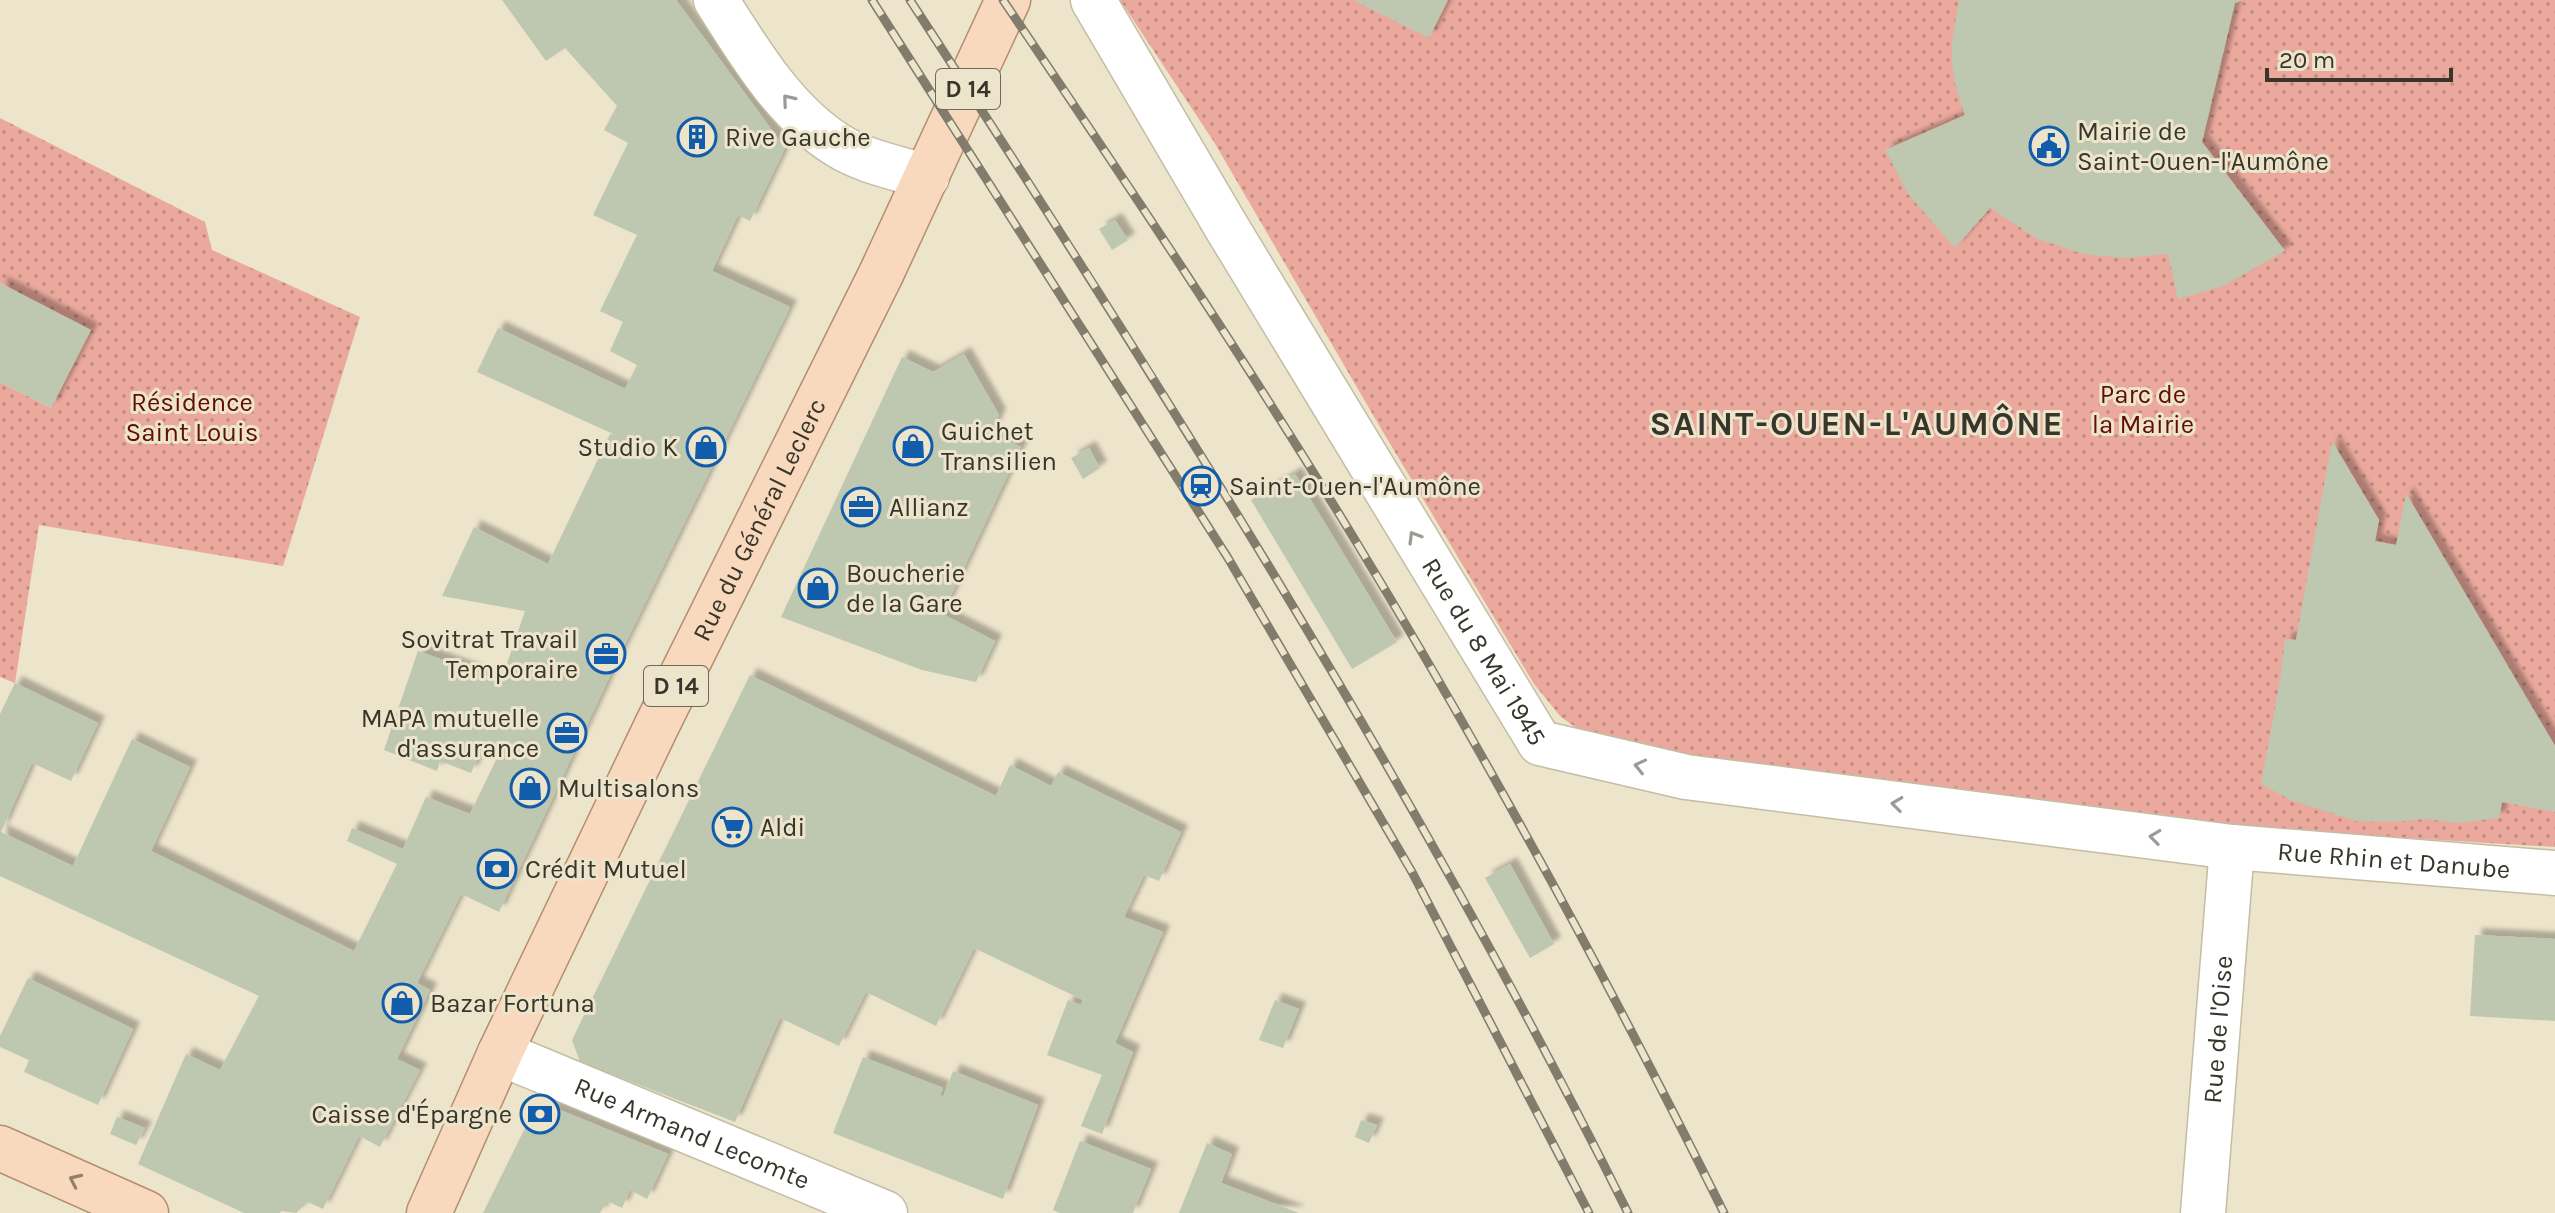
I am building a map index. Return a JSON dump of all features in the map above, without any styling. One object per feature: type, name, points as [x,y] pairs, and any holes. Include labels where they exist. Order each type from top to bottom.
[{"type":"main road","name":"Rue du Général Leclerc","points":[[428,1208],[657,725],[927,177],[1008,0]]},
{"type":"main road","points":[[0,1148],[146,1213]]},
{"type":"street","points":[[716,0],[751,56],[807,122],[858,155],[927,177]]},
{"type":"street","name":"Rue du 8 Mai 1945","points":[[1093,0],[1227,228],[1540,743],[1686,777],[2232,847]]},
{"type":"street","name":"Rue Rhin et Danube","points":[[2232,847],[2555,873]]},
{"type":"street","name":"Rue de l'Oise","points":[[2203,1213],[2232,847]]},
{"type":"street","name":"Rue Armand Lecomte","points":[[500,1053],[885,1213]]},
{"type":"green space","name":"Parc de la Mairie","points":[[1120,0],[2555,0],[2555,847],[2242,828],[1874,791],[1588,736],[1561,717],[1534,684],[1214,142]]},
{"type":"green space","name":"Résidence Saint Louis","points":[[0,118],[205,222],[212,250],[360,317],[283,566],[39,525],[15,683],[0,677],[0,382],[51,408],[90,330],[0,283]]},
{"type":"building","points":[[502,0],[676,0],[785,148],[750,221],[738,215],[712,271],[790,307],[623,648],[499,912],[461,894],[417,983],[430,990],[397,1059],[420,1070],[380,1147],[359,1136],[323,1209],[308,1202],[296,1213],[244,1213],[138,1164],[186,1054],[220,1070],[259,996],[0,876],[0,714],[15,683],[98,723],[71,781],[32,763],[1,832],[73,866],[132,739],[190,767],[151,851],[354,951],[397,864],[347,841],[352,828],[403,849],[426,797],[470,814],[497,758],[480,752],[471,773],[440,761],[437,771],[384,750],[418,651],[501,681],[525,611],[442,596],[474,527],[548,564],[610,434],[622,438],[477,372],[498,328],[625,389],[637,365],[610,351],[623,322],[600,311],[637,235],[593,215],[628,143],[604,130],[617,106],[565,48],[546,61]]},
{"type":"building","points":[[1353,0],[1448,0],[1429,38]]},
{"type":"building","name":"Mairie de Saint-Ouen-l'Aumône","points":[[1959,0],[2243,0],[2235,3],[2202,142],[2285,251],[2223,286],[2178,299],[2168,254],[2125,258],[2083,254],[2038,239],[1990,208],[1955,248],[1908,194],[1885,150],[1965,115],[1952,63],[1952,41]]},
{"type":"building","points":[[1115,220],[1128,240],[1112,250],[1099,229]]},
{"type":"building","points":[[0,283],[91,330],[51,408],[0,382]]},
{"type":"building","points":[[964,354],[999,415],[991,433],[1021,447],[942,614],[995,641],[976,682],[922,670],[781,617],[902,357],[933,372]]},
{"type":"building","points":[[2332,441],[2379,520],[2375,541],[2396,545],[2406,493],[2555,746],[2555,812],[2502,802],[2499,818],[2458,823],[2426,819],[2356,821],[2291,800],[2261,784],[2285,639],[2296,640]]},
{"type":"building","points":[[1089,448],[1100,468],[1083,479],[1071,458]]},
{"type":"building","points":[[1295,474],[1397,642],[1352,669],[1251,500]]},
{"type":"building","points":[[750,675],[996,796],[1010,765],[1051,786],[1058,772],[1181,832],[1159,881],[1144,875],[1124,917],[1163,932],[1115,1043],[1133,1052],[1102,1134],[1081,1126],[1102,1075],[1047,1055],[1068,1000],[1081,1005],[1083,1000],[974,948],[936,1026],[866,992],[839,1046],[780,1018],[735,1122],[580,1062],[572,1040]]},
{"type":"building","points":[[1510,864],[1554,944],[1530,958],[1485,878]]},
{"type":"building","points":[[2475,935],[2555,939],[2555,1021],[2470,1016]]},
{"type":"building","points":[[28,978],[133,1029],[98,1105],[24,1072],[29,1060],[0,1047],[0,1036]]},
{"type":"building","points":[[1275,1000],[1299,1009],[1283,1048],[1259,1040]]},
{"type":"building","points":[[863,1057],[943,1088],[940,1095],[943,1097],[953,1071],[1038,1105],[1003,1199],[833,1133]]},
{"type":"building","points":[[555,1108],[668,1154],[647,1199],[630,1190],[622,1208],[607,1201],[600,1213],[483,1213],[530,1118]]},
{"type":"building","points":[[117,1117],[145,1128],[136,1145],[110,1134]]},
{"type":"building","points":[[1361,1120],[1377,1125],[1369,1143],[1355,1137]]},
{"type":"building","points":[[1080,1141],[1151,1169],[1133,1213],[1060,1213],[1053,1210]]},
{"type":"building","points":[[1207,1143],[1232,1154],[1221,1183],[1299,1213],[1179,1213]]},
{"type":"railway","points":[[872,0],[1228,558],[1412,872],[1589,1213]]},
{"type":"railway","points":[[910,0],[1195,446],[1377,748],[1548,1056],[1628,1213]]},
{"type":"railway","points":[[1003,0],[1224,332],[1402,618],[1545,870],[1724,1213]]},
{"type":"place","name":"Rive Gauche","points":[[697,137]]},
{"type":"place","name":"Mairie de Saint-Ouen-l'Aumône","points":[[2049,146]]},
{"type":"place","name":"Guichet Transilien","points":[[913,446]]},
{"type":"place","name":"Studio K","points":[[706,447]]},
{"type":"place","name":"Saint-Ouen-l'Aumône","points":[[1201,486]]},
{"type":"place","name":"Allianz","points":[[861,507]]},
{"type":"place","name":"Boucherie de la Gare","points":[[818,588]]},
{"type":"place","name":"Sovitrat Travail Temporaire","points":[[606,654]]},
{"type":"place","name":"MAPA mutuelle d'assurance","points":[[567,733]]},
{"type":"place","name":"Multisalons","points":[[530,788]]},
{"type":"place","name":"Aldi","points":[[732,827]]},
{"type":"place","name":"Crédit Mutuel","points":[[497,869]]},
{"type":"place","name":"Bazar Fortuna","points":[[402,1003]]},
{"type":"place","name":"Caisse d'Épargne","points":[[540,1114]]},
{"type":"district","name":"SAINT-OUEN-L'AUMÔNE","points":[[1857,423]]}]
